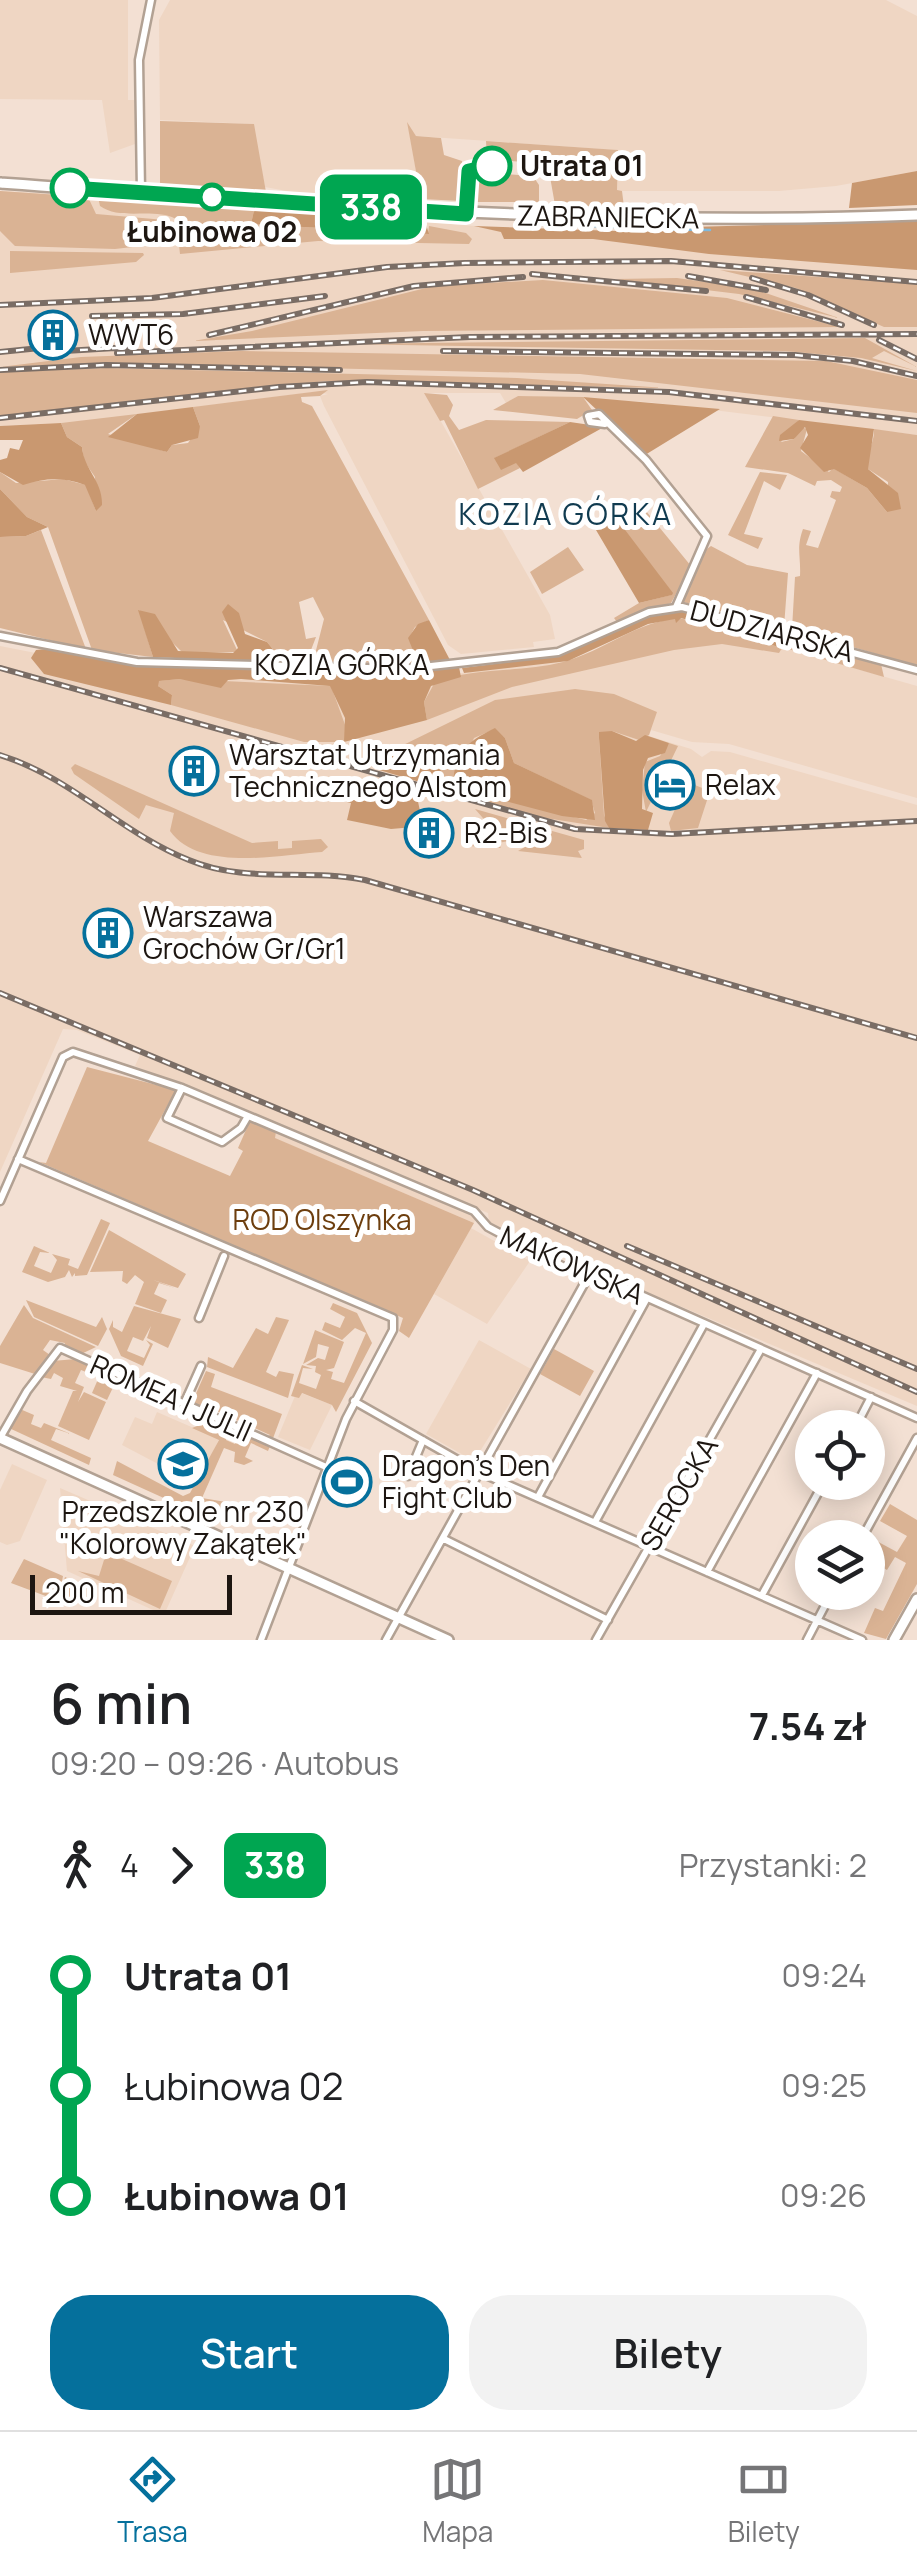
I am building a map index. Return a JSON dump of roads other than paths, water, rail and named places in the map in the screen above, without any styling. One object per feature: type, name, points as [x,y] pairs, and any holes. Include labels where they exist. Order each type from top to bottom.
[{"type":"main road","name":"ZABRANIECKA","points":[[0,183],[450,214],[646,220],[917,214]]},
{"type":"main road","points":[[0,1438],[448,1640]]},
{"type":"main road","points":[[894,1640],[917,1599]]},
{"type":"street","points":[[141,192],[139,60],[152,0]]},
{"type":"street","name":"DUDZIARSKA","points":[[606,424],[646,460],[708,536],[676,606],[719,614],[917,670]]},
{"type":"street","name":"KOZIA GÓRKA","points":[[0,636],[137,662],[404,669],[558,652],[649,612],[676,606]]},
{"type":"street","name":"MAKOWSKA","points":[[18,1160],[63,1057],[73,1052],[182,1088],[474,1211],[488,1227],[590,1275],[917,1418]]},
{"type":"street","points":[[182,1088],[168,1118],[222,1142],[241,1128],[248,1116]]},
{"type":"street","points":[[0,1200],[18,1160],[390,1315],[394,1321],[392,1333],[354,1401],[326,1467],[261,1640]]},
{"type":"street","points":[[199,1318],[224,1256]]},
{"type":"street","points":[[386,1640],[590,1275]]},
{"type":"street","points":[[538,1497],[647,1298]]},
{"type":"street","points":[[595,1522],[704,1324]]},
{"type":"street","name":"ROMEA I JULII","points":[[0,1438],[59,1348],[326,1467]]},
{"type":"street","name":"SEROCKA","points":[[596,1640],[761,1349]]},
{"type":"street","points":[[184,1404],[201,1366]]},
{"type":"street","points":[[707,1572],[817,1374]]},
{"type":"street","points":[[865,1410],[872,1397]]},
{"type":"street","points":[[354,1401],[479,1472],[862,1640]]},
{"type":"street","points":[[872,1520],[917,1438]]},
{"type":"street","points":[[408,1476],[424,1440]]},
{"type":"street","points":[[761,1595],[814,1500]]},
{"type":"street","points":[[444,1539],[608,1620]]},
{"type":"street","points":[[807,1640],[822,1610]]},
{"type":"waterway","points":[[543,224],[639,228]]},
{"type":"waterway","points":[[651,229],[710,230]]},
{"type":"railway","points":[[0,305],[152,298],[387,267],[465,263],[671,261],[917,282]]},
{"type":"railway","points":[[532,274],[706,291]]},
{"type":"railway","points":[[688,276],[766,290]]},
{"type":"railway","points":[[209,335],[414,286],[523,277]]},
{"type":"railway","points":[[752,278],[808,295],[874,325]]},
{"type":"railway","points":[[92,316],[183,314],[325,296]]},
{"type":"railway","points":[[746,297],[842,325]]},
{"type":"railway","points":[[117,353],[470,337],[917,334]]},
{"type":"railway","points":[[879,340],[917,359]]},
{"type":"railway","points":[[0,352],[60,346]]},
{"type":"railway","points":[[48,352],[132,347]]},
{"type":"railway","points":[[443,351],[795,355],[853,361],[917,376]]},
{"type":"railway","points":[[0,370],[106,365],[340,370]]},
{"type":"railway","points":[[0,418],[279,387],[367,382],[669,392],[917,421]]},
{"type":"railway","points":[[0,668],[575,829],[672,834],[917,821]]},
{"type":"railway","points":[[0,755],[50,777],[164,849],[210,867],[254,874],[365,880],[917,1038]]},
{"type":"railway","points":[[0,993],[473,1190],[917,1392]]},
{"type":"railway","points":[[627,1246],[917,1369]]},
{"type":"place","name":"Utrata 01","points":[[492,166]]},
{"type":"place","name":"Łubinowa 02","points":[[212,197]]},
{"type":"place","name":"WWT6","points":[[53,335]]},
{"type":"place","name":"Warsztat Utrzymania Technicznego Alstom","points":[[194,771]]},
{"type":"place","name":"Relax","points":[[670,785]]},
{"type":"place","name":"R2-Bis","points":[[429,833]]},
{"type":"place","name":"Warszawa Grochów Gr/Gr1","points":[[108,933]]},
{"type":"place","name":"Przedszkole nr 230 \"Kolorowy Zakątek\"","points":[[183,1464]]},
{"type":"place","name":"Dragon's Den Fight Club","points":[[347,1482]]},
{"type":"district","name":"KOZIA GÓRKA","points":[[566,515]]},
{"type":"park label","name":"ROD Olszynka","points":[[322,1220]]}]
